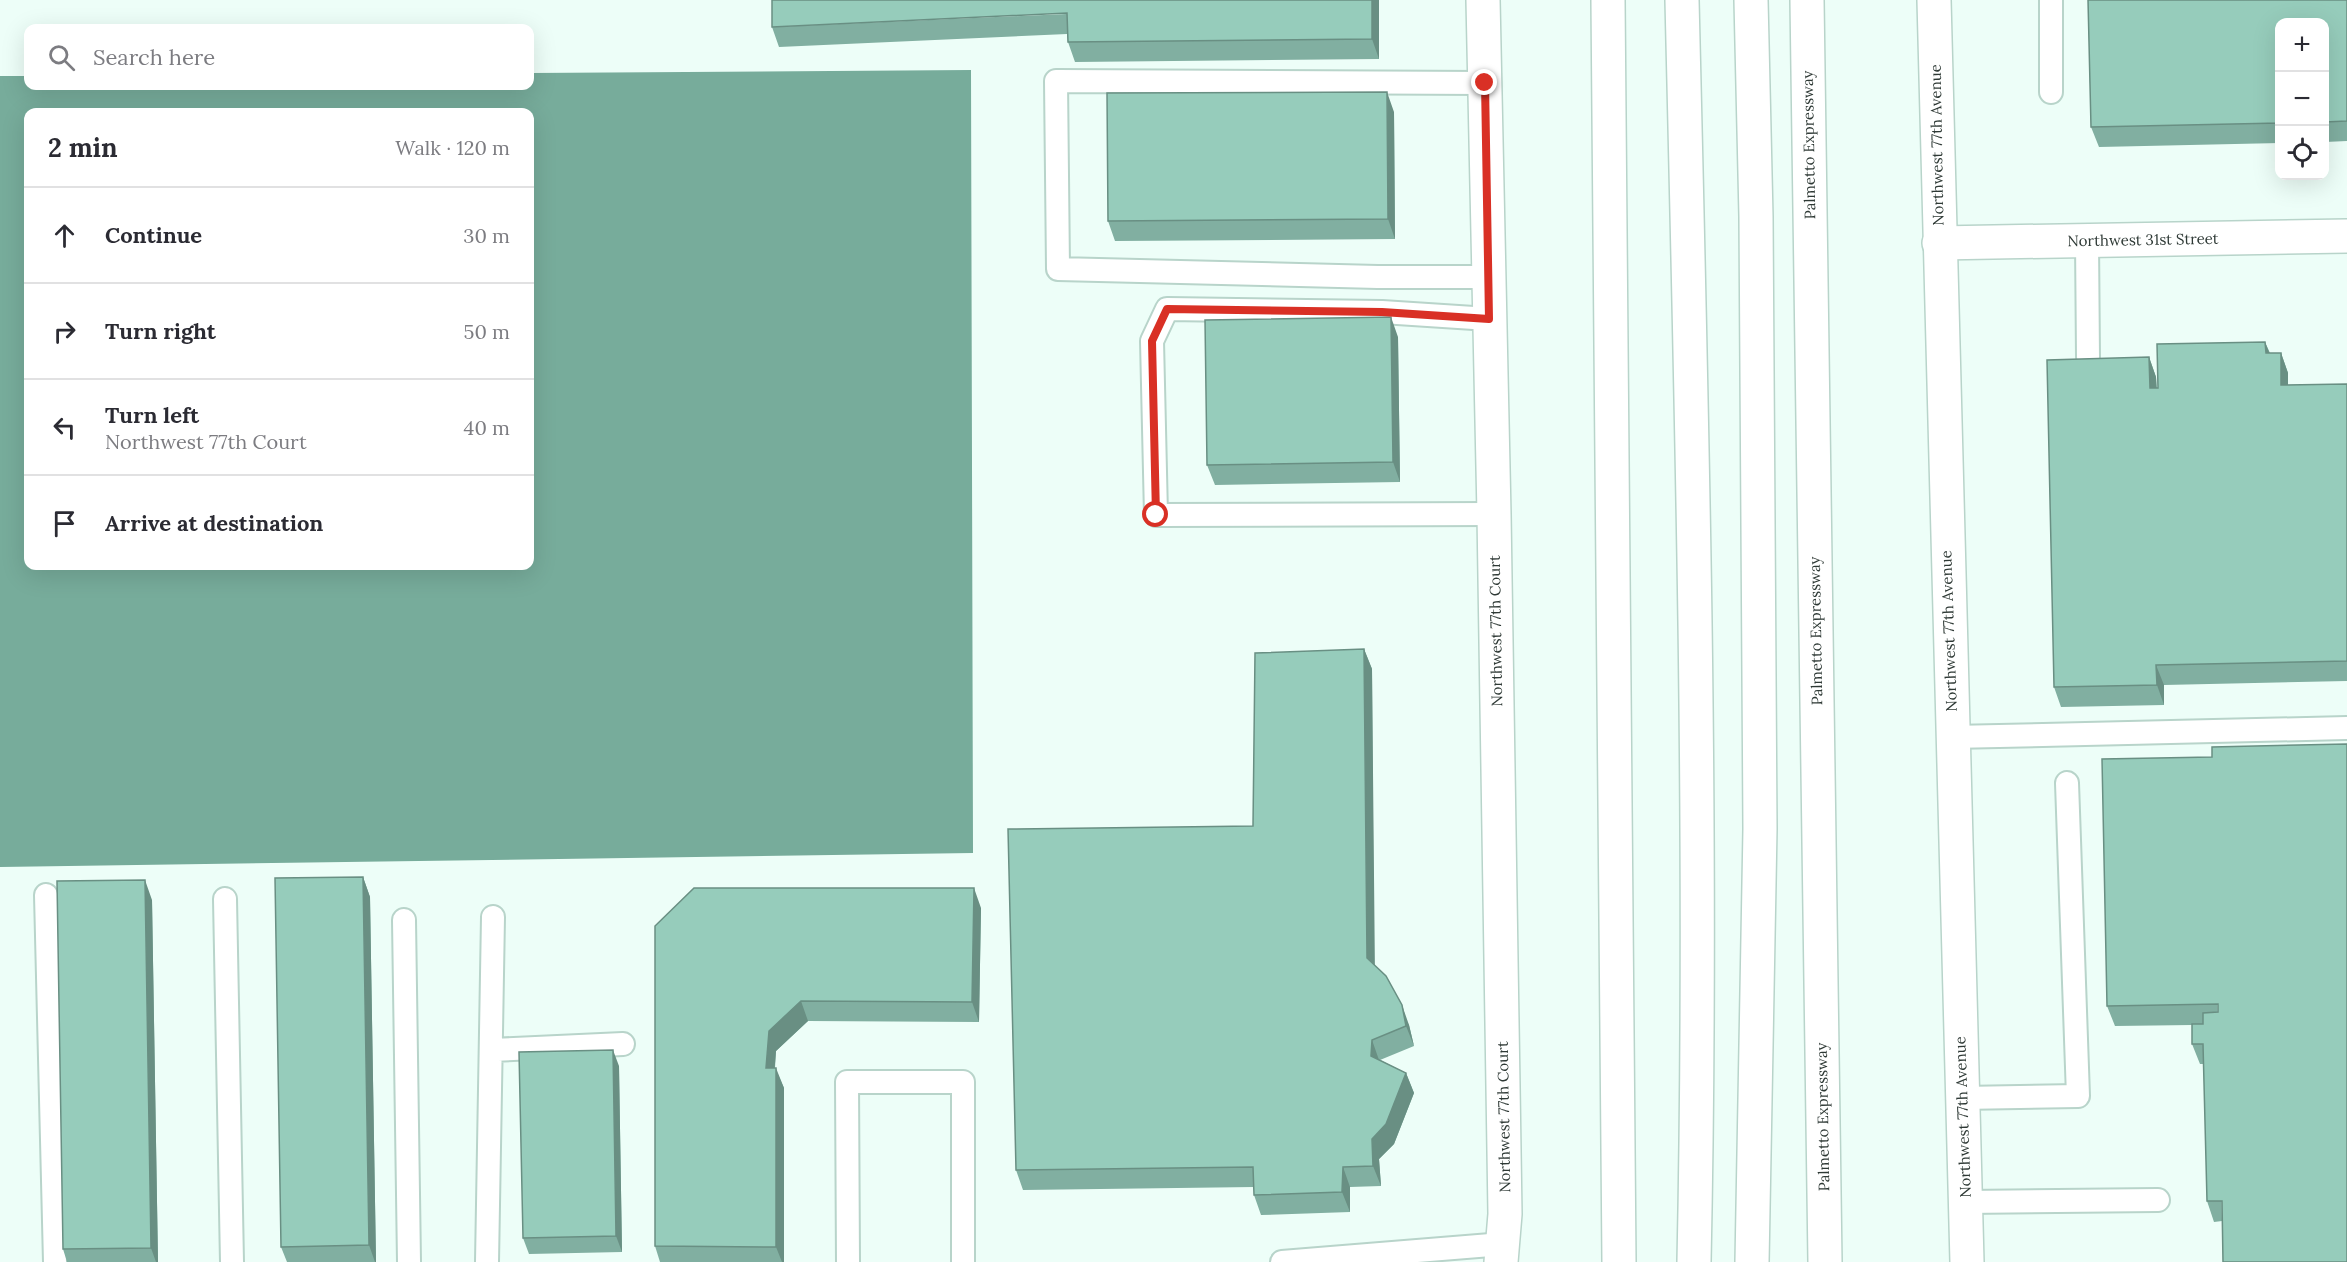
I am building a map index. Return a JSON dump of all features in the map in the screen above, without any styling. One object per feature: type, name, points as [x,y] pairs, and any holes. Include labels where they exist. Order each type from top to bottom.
[{"type":"main road","name":"Northwest 77th Court","points":[[1483,0],[1505,1214],[1502,1253]]},
{"type":"main road","points":[[1608,0],[1616,1253]]},
{"type":"main road","points":[[1682,0],[1698,837],[1698,1090],[1694,1262]]},
{"type":"main road","points":[[1750,0],[1756,241],[1760,829],[1752,1262]]},
{"type":"main road","name":"Palmetto Expressway","points":[[1807,0],[1826,1262]]},
{"type":"main road","name":"Northwest 77th Avenue","points":[[1934,0],[1967,1262]]},
{"type":"main road","name":"Northwest 31st Street","points":[[1939,243],[2347,236]]},
{"type":"lane","points":[[2050,0],[2051,92]]},
{"type":"lane","points":[[1485,83],[1056,81],[1058,269],[1378,277],[1488,277]]},
{"type":"lane","points":[[2087,241],[2088,357]]},
{"type":"lane","points":[[1489,319],[1382,312],[1167,309],[1152,341],[1156,515],[1494,514]]},
{"type":"lane","points":[[1952,737],[2347,728]]},
{"type":"lane","points":[[1962,1098],[2078,1096],[2067,783]]},
{"type":"lane","points":[[46,895],[55,1262]]},
{"type":"lane","points":[[225,899],[232,1262]]},
{"type":"lane","points":[[487,1262],[493,917]]},
{"type":"lane","points":[[404,920],[410,1262]]},
{"type":"lane","points":[[491,1050],[623,1044]]},
{"type":"lane","points":[[849,1262],[847,1082],[963,1082],[963,1262]]},
{"type":"lane","points":[[1965,1202],[2158,1200]]},
{"type":"lane","points":[[1282,1262],[1502,1253]]},
{"type":"shaded area","points":[[971,70],[973,853],[0,867],[0,76],[24,76],[24,90],[534,90],[534,73]]},
{"type":"building","points":[[772,0],[1372,0],[1372,39],[1068,42],[1067,13],[772,27]]},
{"type":"building","points":[[2088,0],[2347,0],[2347,121],[2329,122],[2329,18],[2275,18],[2275,123],[2091,127]]},
{"type":"building","points":[[1387,92],[1388,219],[1108,221],[1107,93]]},
{"type":"building","points":[[1391,317],[1393,462],[1207,465],[1205,320]]},
{"type":"building","points":[[2265,342],[2266,353],[2281,353],[2281,385],[2347,384],[2347,661],[2156,665],[2157,685],[2054,687],[2047,360],[2149,357],[2150,388],[2158,388],[2157,344]]},
{"type":"building","points":[[1364,649],[1367,958],[1386,976],[1402,1005],[1406,1026],[1372,1040],[1371,1056],[1406,1073],[1386,1124],[1372,1139],[1373,1166],[1343,1167],[1342,1192],[1254,1195],[1253,1167],[1016,1170],[1008,829],[1253,826],[1255,653]]},
{"type":"building","points":[[2347,744],[2347,1262],[2223,1262],[2222,1201],[2207,1201],[2203,1044],[2192,1044],[2192,1024],[2203,1024],[2203,1013],[2218,1012],[2218,1004],[2107,1006],[2102,759],[2212,757],[2212,747]]},
{"type":"building","points":[[363,877],[369,1245],[281,1247],[275,878]]},
{"type":"building","points":[[145,880],[151,1248],[63,1249],[57,881]]},
{"type":"building","points":[[694,888],[974,888],[972,1002],[801,1001],[769,1031],[766,1068],[776,1068],[776,1247],[655,1246],[655,926]]},
{"type":"building","points":[[613,1050],[616,1236],[523,1238],[519,1052]]},
{"type":"route","points":[[1156,515],[1152,341],[1167,309],[1382,312],[1489,319],[1485,83]]}]
